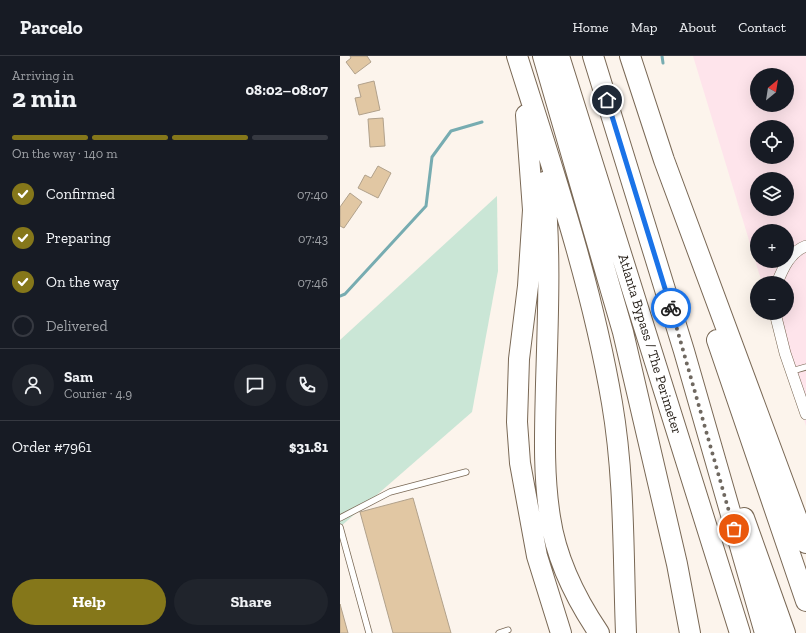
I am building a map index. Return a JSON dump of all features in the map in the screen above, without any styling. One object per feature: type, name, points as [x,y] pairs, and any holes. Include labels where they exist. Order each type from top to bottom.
[{"type":"highway","points":[[516,56],[531,99],[594,312],[612,404],[620,474],[626,633]]},
{"type":"highway","points":[[516,56],[527,125],[533,210],[528,286],[519,359],[517,422],[520,463],[537,556],[561,633]]},
{"type":"highway","points":[[543,56],[623,332],[677,564],[690,633]]},
{"type":"highway","name":"Atlanta Bypass / The Perimeter","points":[[559,56],[740,633]]},
{"type":"highway","name":"Atlanta Bypass / The Perimeter","points":[[593,56],[684,350],[765,633]]},
{"type":"highway","points":[[630,56],[664,160],[806,543]]},
{"type":"highway","points":[[531,99],[544,180],[550,258],[544,466],[550,518],[558,551],[572,587],[599,633]]},
{"type":"highway","points":[[664,160],[706,308],[806,601]]},
{"type":"highway","points":[[684,350],[785,633]]},
{"type":"street","points":[[780,276],[795,252],[806,246]]},
{"type":"street","points":[[777,320],[785,353],[806,414]]},
{"type":"lane","points":[[792,371],[806,367]]},
{"type":"lane","points":[[340,518],[390,492],[466,472]]},
{"type":"lane","points":[[340,527],[369,633]]},
{"type":"lane","points":[[499,633],[508,630]]},
{"type":"shaded area","points":[[693,56],[806,56],[806,426],[773,320],[794,320],[794,276],[760,276],[757,268],[794,268],[794,224],[750,224],[750,244]]},
{"type":"green space","points":[[497,196],[498,271],[472,412],[340,527],[340,340]]},
{"type":"building","points":[[350,56],[367,56],[371,62],[355,74],[346,62],[351,58]]},
{"type":"building","points":[[374,81],[380,110],[359,115],[355,98],[361,97],[358,85]]},
{"type":"building","points":[[383,118],[385,146],[370,147],[368,119]]},
{"type":"building","points":[[378,166],[391,173],[378,198],[358,188],[365,175],[371,178]]},
{"type":"building","points":[[350,193],[362,202],[344,228],[340,226],[340,207]]},
{"type":"building","points":[[413,498],[451,633],[393,633],[360,512]]},
{"type":"building","points":[[340,604],[348,633],[340,633]]},
{"type":"waterway","points":[[662,56],[663,63]]},
{"type":"waterway","points":[[340,296],[345,294],[426,206],[432,157],[451,131],[482,122]]},
{"type":"way so far","points":[[671,308],[734,529]]},
{"type":"route","points":[[607,100],[671,308]]}]
